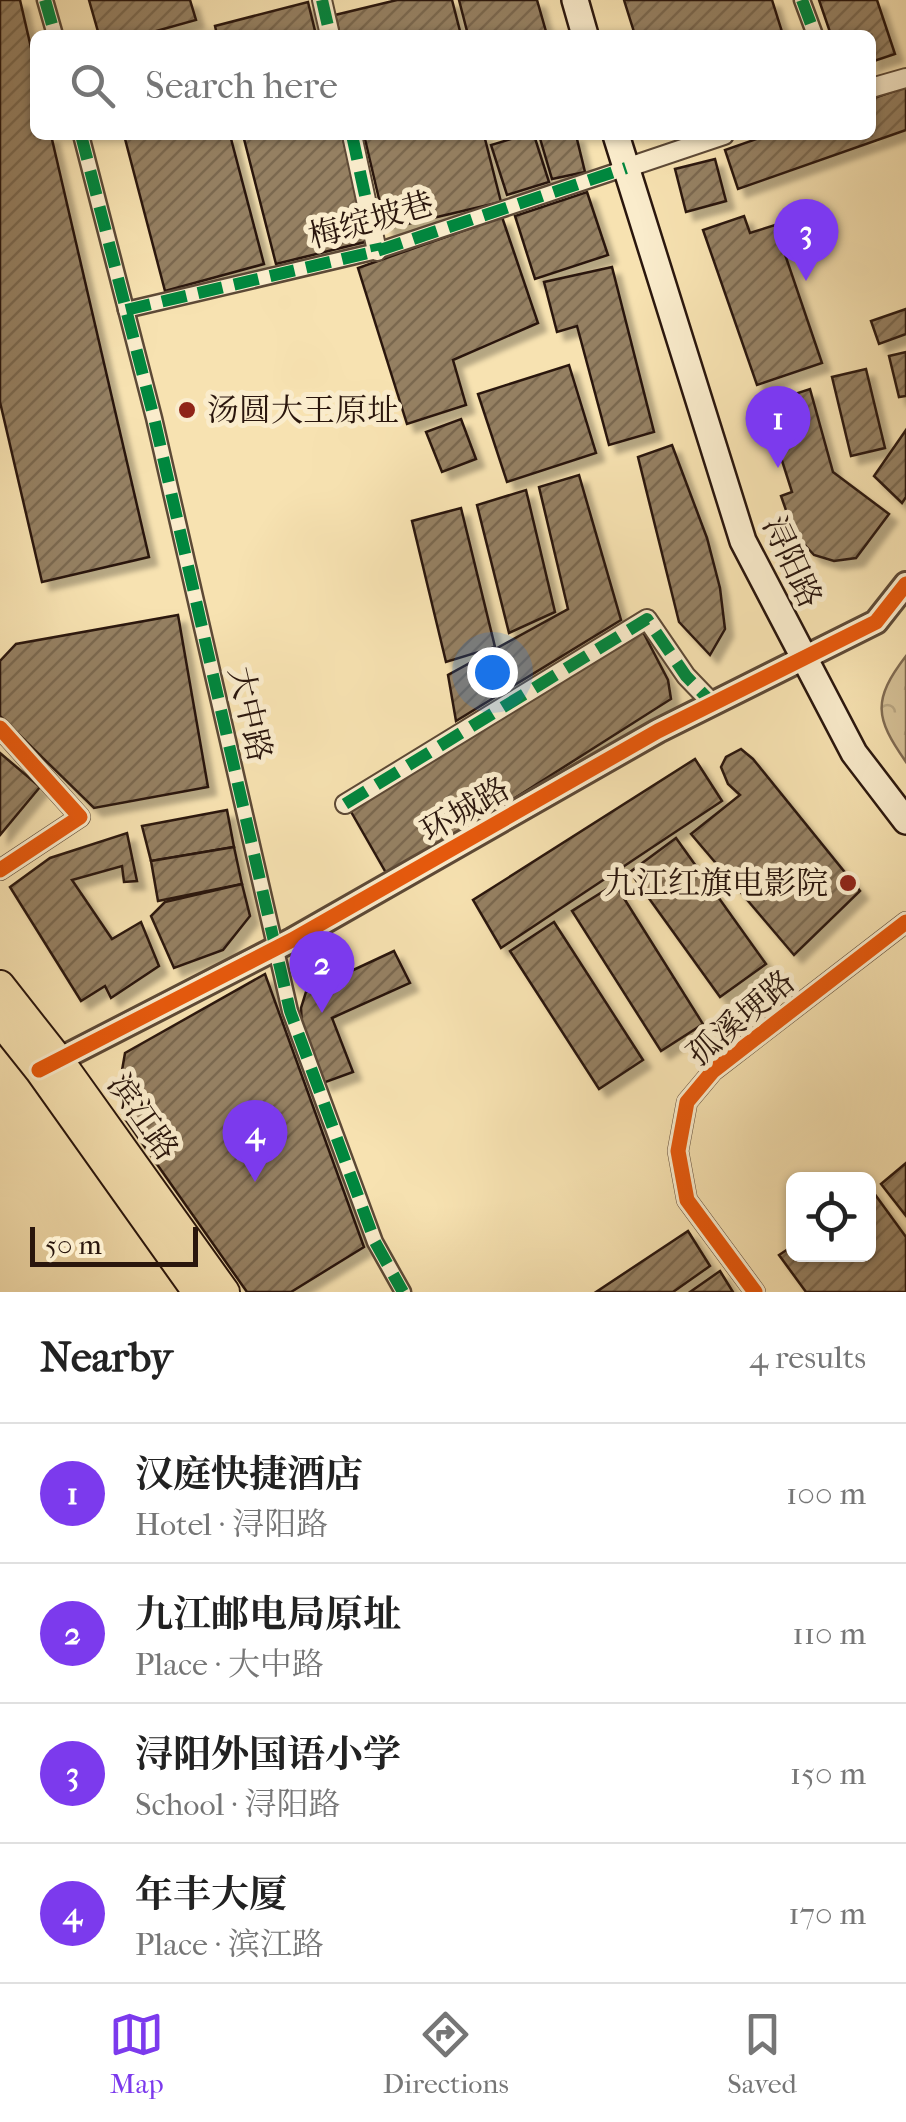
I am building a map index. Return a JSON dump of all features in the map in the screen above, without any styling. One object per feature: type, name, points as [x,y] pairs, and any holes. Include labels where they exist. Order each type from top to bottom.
[{"type":"main road","points":[[574,0],[583,30]]},
{"type":"main road","name":"浔阳路","points":[[618,140],[742,541],[854,754],[906,821]]},
{"type":"main road","name":"滨江路","points":[[0,985],[197,1292]]},
{"type":"main road","name":"滨江路","points":[[0,1020],[49,1065],[225,1292]]},
{"type":"street","points":[[45,0],[54,30]]},
{"type":"street","points":[[322,0],[329,30]]},
{"type":"street","points":[[802,0],[813,30]]},
{"type":"street","points":[[876,87],[906,78]]},
{"type":"street","name":"大中路","points":[[82,140],[126,310],[290,1011],[375,1242],[403,1292]]},
{"type":"street","points":[[353,140],[377,251]]},
{"type":"street","points":[[626,168],[709,140]]},
{"type":"street","name":"梅绽坡巷","points":[[126,310],[377,251],[626,168]]},
{"type":"street","name":"环城路","points":[[49,1065],[276,948],[658,731],[876,622],[906,584]]},
{"type":"street","points":[[345,804],[648,619],[686,676],[714,704]]},
{"type":"street","points":[[0,728],[80,817],[0,870]]},
{"type":"street","name":"孤溪埂路","points":[[755,1292],[687,1200],[678,1150],[688,1102],[713,1071],[906,922]]},
{"type":"green space","points":[[906,656],[906,762],[888,733],[882,709],[887,685]]},
{"type":"building","points":[[0,0],[20,0],[30,43],[30,140],[52,140],[149,557],[42,582],[0,402]]},
{"type":"building","points":[[89,0],[190,0],[196,20],[160,30],[98,30]]},
{"type":"building","points":[[397,0],[452,0],[460,30],[339,30],[335,15]]},
{"type":"building","points":[[459,0],[537,0],[546,30],[467,30]]},
{"type":"building","points":[[624,0],[772,0],[781,30],[633,30]]},
{"type":"building","points":[[819,0],[877,0],[895,54],[876,60],[876,30],[829,30]]},
{"type":"building","points":[[308,2],[315,30],[216,30],[215,26]]},
{"type":"building","points":[[906,87],[906,130],[738,189],[725,150],[754,140],[876,140],[876,97]]},
{"type":"building","points":[[125,140],[231,140],[264,264],[165,291]]},
{"type":"building","points":[[244,140],[343,140],[369,241],[276,264]]},
{"type":"building","points":[[365,140],[485,140],[501,202],[386,229]]},
{"type":"building","points":[[508,140],[536,140],[549,182],[507,195],[491,145]]},
{"type":"building","points":[[540,140],[577,140],[585,172],[552,179]]},
{"type":"building","points":[[715,159],[726,201],[686,212],[675,169]]},
{"type":"building","points":[[587,192],[608,255],[535,279],[515,216]]},
{"type":"building","points":[[744,216],[750,233],[775,225],[822,363],[757,385],[703,230]]},
{"type":"building","points":[[502,217],[538,323],[453,360],[466,405],[407,424],[358,268]]},
{"type":"building","points":[[612,267],[654,432],[609,445],[577,326],[557,332],[544,282]]},
{"type":"building","points":[[906,309],[906,334],[879,344],[871,321]]},
{"type":"building","points":[[906,352],[906,396],[899,397],[889,356]]},
{"type":"building","points":[[569,365],[596,453],[507,482],[478,394]]},
{"type":"building","points":[[866,369],[885,448],[851,456],[832,377]]},
{"type":"building","points":[[810,389],[833,472],[889,514],[856,558],[834,561],[814,555],[794,533],[781,496],[792,492],[764,404]]},
{"type":"building","points":[[461,419],[476,459],[442,472],[426,432]]},
{"type":"building","points":[[906,430],[906,497],[902,503],[874,476]]},
{"type":"building","points":[[672,445],[707,538],[720,588],[725,629],[710,655],[679,622],[638,457]]},
{"type":"building","points":[[579,475],[621,620],[456,721],[448,675],[568,609],[539,487]]},
{"type":"building","points":[[526,490],[555,612],[509,633],[477,505]]},
{"type":"building","points":[[461,508],[495,647],[446,662],[412,521]]},
{"type":"building","points":[[178,615],[208,787],[94,808],[0,716],[0,661],[16,644]]},
{"type":"building","points":[[642,630],[668,680],[671,699],[389,878],[350,810]]},
{"type":"building","points":[[741,749],[860,891],[794,955],[691,834],[740,795],[728,784],[721,767],[726,757]]},
{"type":"building","points":[[0,753],[40,787],[0,835]]},
{"type":"building","points":[[695,759],[722,801],[501,948],[473,900]]},
{"type":"building","points":[[227,810],[234,847],[151,861],[142,826]]},
{"type":"building","points":[[127,833],[137,881],[124,882],[122,866],[72,880],[112,939],[141,922],[159,966],[111,998],[105,986],[81,1001],[10,887],[50,858]]},
{"type":"building","points":[[676,838],[766,964],[720,997],[630,872]]},
{"type":"building","points":[[234,847],[242,884],[158,901],[151,861]]},
{"type":"building","points":[[242,884],[250,916],[223,950],[174,968],[151,916],[165,902]]},
{"type":"building","points":[[615,884],[703,1024],[661,1051],[572,911]]},
{"type":"building","points":[[554,922],[643,1060],[599,1089],[510,951]]},
{"type":"building","points":[[394,951],[410,983],[332,1018],[353,1072],[323,1083],[302,1025],[301,1008],[306,992]]},
{"type":"building","points":[[265,974],[364,1247],[291,1292],[247,1292],[123,1116],[120,1082],[125,1053]]},
{"type":"building","points":[[906,1163],[906,1216],[881,1184]]},
{"type":"building","points":[[876,1196],[906,1237],[906,1292],[806,1292],[779,1255],[786,1250],[786,1262],[876,1262]]},
{"type":"building","points":[[688,1231],[710,1266],[673,1292],[596,1292]]},
{"type":"building","points":[[720,1271],[733,1292],[690,1292]]},
{"type":"marked path","points":[[45,0],[54,30]]},
{"type":"marked path","points":[[322,0],[329,30]]},
{"type":"marked path","points":[[802,0],[813,30]]},
{"type":"marked path","points":[[82,140],[154,418],[290,1011],[375,1242],[403,1292]]},
{"type":"marked path","points":[[353,140],[377,251]]},
{"type":"marked path","points":[[126,310],[377,251],[626,168]]},
{"type":"marked path","points":[[345,804],[647,619],[686,676],[713,704]]},
{"type":"cycle path","points":[[39,1070],[292,940],[658,731],[876,622],[906,584]]},
{"type":"cycle path","points":[[0,728],[80,817],[0,870]]},
{"type":"cycle path","points":[[755,1292],[687,1200],[678,1151],[687,1102],[713,1071],[906,922]]},
{"type":"place","name":"浔阳外国语小学","points":[[806,281]]},
{"type":"place","name":"汤圆大王原址","points":[[187,410]]},
{"type":"place","name":"汉庭快捷酒店","points":[[778,468]]},
{"type":"place","name":"九江红旗电影院","points":[[848,883]]},
{"type":"place","name":"九江邮电局原址","points":[[322,1013]]},
{"type":"place","name":"年丰大厦","points":[[255,1182]]}]
